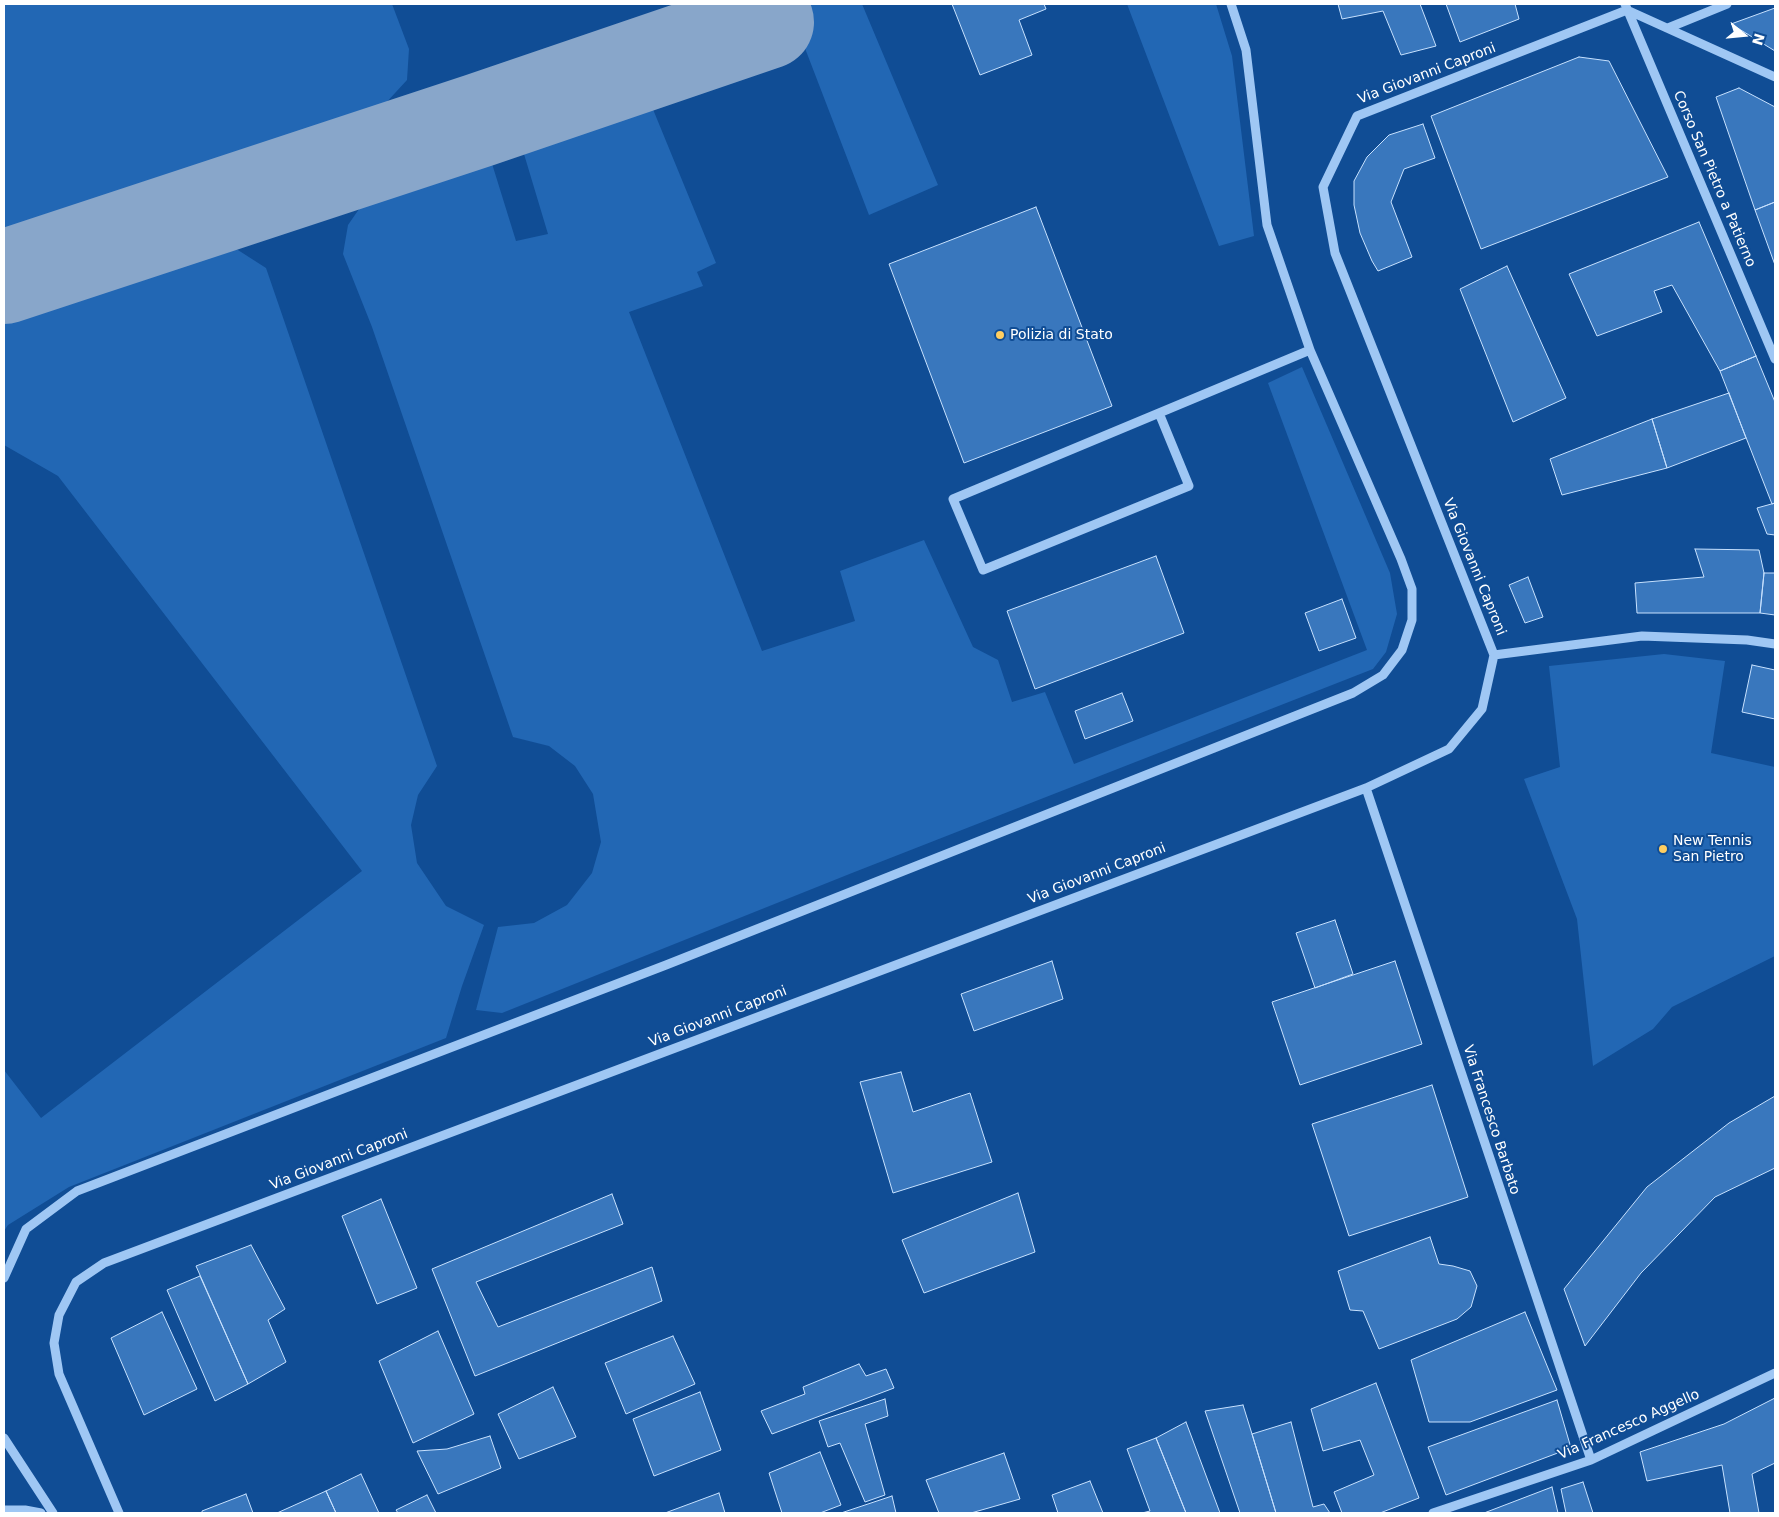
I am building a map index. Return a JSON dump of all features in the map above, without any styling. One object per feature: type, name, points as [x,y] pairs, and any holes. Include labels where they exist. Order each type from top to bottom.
[{"type":"street","points":[[4,1278],[26,1229],[78,1191],[666,965],[1344,696],[1383,675],[1402,650],[1410,628],[1412,620],[1412,589],[1401,559],[1310,350],[1267,225],[1246,50],[1231,4]]},
{"type":"street","points":[[1668,28],[1727,4]]},
{"type":"street","points":[[1626,7],[1775,76]]},
{"type":"street","name":"Corso San Pietro a Patierno","points":[[1626,7],[1775,359]]},
{"type":"street","name":"Via Giovanni Caproni","points":[[119,1513],[59,1374],[54,1343],[60,1315],[76,1282],[104,1263],[1366,788],[1449,749],[1482,709],[1494,656],[1334,253],[1323,187],[1357,116],[1626,7]]},
{"type":"street","points":[[1159,413],[1189,486],[983,570],[953,499],[1159,413],[1310,350]]},
{"type":"street","points":[[1494,656],[1642,636],[1747,640],[1775,644]]},
{"type":"street","name":"Via Francesco Barbato","points":[[1366,788],[1591,1460]]},
{"type":"street","name":"Via Francesco Aggello","points":[[1433,1513],[1591,1460],[1775,1373]]},
{"type":"street","points":[[4,1438],[53,1513]]},
{"type":"street","points":[[4,1510],[25,1510],[41,1513]]},
{"type":"shaded area","points":[[4,4],[392,4],[409,49],[407,80],[384,105],[4,233]]},
{"type":"shaded area","points":[[788,4],[862,4],[938,185],[869,215]]},
{"type":"shaded area","points":[[1127,4],[1216,4],[1232,56],[1254,236],[1219,246]]},
{"type":"shaded area","points":[[650,102],[716,263],[697,272],[703,286],[629,312],[762,651],[855,621],[840,571],[924,540],[973,647],[998,660],[1012,702],[1045,692],[1074,764],[1367,650],[1268,383],[1302,367],[1390,573],[1397,614],[1386,652],[1373,669],[852,873],[502,1013],[476,1010],[498,927],[534,923],[567,905],[592,873],[601,842],[593,794],[575,766],[549,746],[513,737],[372,327],[343,254],[348,225],[366,199],[489,154],[516,241],[548,234],[521,144]]},
{"type":"shaded area","points":[[227,243],[266,268],[437,766],[418,795],[411,825],[417,863],[446,906],[484,925],[446,1038],[69,1187],[8,1225],[4,1231],[4,1070],[41,1118],[362,871],[58,476],[4,445],[4,321]]},
{"type":"shaded area","name":"New Tennis San Pietro","points":[[1664,654],[1725,661],[1711,753],[1775,767],[1775,956],[1672,1007],[1653,1029],[1593,1066],[1577,919],[1524,779],[1560,767],[1549,666]]},
{"type":"building","points":[[952,4],[1044,4],[1046,9],[1019,20],[1032,55],[980,75]]},
{"type":"building","points":[[1338,4],[1420,4],[1436,46],[1401,55],[1383,11],[1342,19]]},
{"type":"building","points":[[1446,4],[1515,4],[1519,19],[1460,42]]},
{"type":"building","points":[[1775,8],[1775,51],[1731,24]]},
{"type":"building","points":[[1579,57],[1609,61],[1668,177],[1481,249],[1431,116]]},
{"type":"building","points":[[1739,88],[1775,107],[1775,202],[1755,210],[1716,97]]},
{"type":"building","points":[[1423,124],[1435,158],[1404,169],[1391,202],[1412,257],[1378,271],[1360,233],[1354,205],[1354,181],[1367,157],[1389,135]]},
{"type":"building","points":[[1775,202],[1775,265],[1755,210]]},
{"type":"building","name":"Polizia di Stato","points":[[1036,207],[1112,406],[964,463],[889,264]]},
{"type":"building","points":[[1699,222],[1756,356],[1720,371],[1672,285],[1654,291],[1662,312],[1597,336],[1569,274]]},
{"type":"building","points":[[1507,266],[1566,398],[1513,422],[1460,289]]},
{"type":"building","points":[[1756,356],[1775,402],[1775,503],[1772,504],[1720,371]]},
{"type":"building","points":[[1729,393],[1746,438],[1667,468],[1652,419]]},
{"type":"building","points":[[1652,419],[1667,468],[1562,495],[1550,459]]},
{"type":"building","points":[[1775,503],[1775,535],[1767,534],[1757,508]]},
{"type":"building","points":[[1695,549],[1759,550],[1764,573],[1760,613],[1637,613],[1635,583],[1704,577]]},
{"type":"building","points":[[1156,556],[1184,633],[1035,689],[1007,611]]},
{"type":"building","points":[[1764,573],[1775,573],[1775,615],[1760,613]]},
{"type":"building","points":[[1528,577],[1543,617],[1525,623],[1509,585]]},
{"type":"building","points":[[1342,599],[1356,638],[1319,651],[1305,613]]},
{"type":"building","points":[[1752,665],[1775,670],[1775,719],[1742,712]]},
{"type":"building","points":[[1122,693],[1133,721],[1085,739],[1075,711]]},
{"type":"building","points":[[1335,920],[1353,974],[1315,988],[1296,933]]},
{"type":"building","points":[[1052,961],[1063,999],[974,1031],[961,994]]},
{"type":"building","points":[[1395,961],[1422,1044],[1300,1085],[1272,1002]]},
{"type":"building","points":[[901,1072],[913,1112],[970,1093],[992,1162],[893,1193],[860,1082]]},
{"type":"building","points":[[1432,1085],[1468,1197],[1349,1236],[1312,1124]]},
{"type":"building","points":[[1775,1096],[1775,1168],[1715,1197],[1641,1273],[1585,1346],[1564,1289],[1647,1187],[1729,1123]]},
{"type":"building","points":[[1018,1193],[1035,1252],[924,1293],[902,1240]]},
{"type":"building","points":[[612,1194],[623,1224],[476,1282],[498,1327],[652,1267],[662,1301],[475,1376],[432,1269]]},
{"type":"building","points":[[381,1199],[417,1288],[377,1304],[342,1216]]},
{"type":"building","points":[[1430,1237],[1439,1264],[1470,1271],[1477,1286],[1471,1307],[1457,1319],[1379,1349],[1363,1311],[1350,1310],[1338,1271]]},
{"type":"building","points":[[251,1245],[285,1309],[268,1320],[286,1362],[248,1384],[196,1266]]},
{"type":"building","points":[[200,1276],[248,1384],[215,1401],[167,1290]]},
{"type":"building","points":[[162,1312],[197,1389],[144,1415],[111,1338]]},
{"type":"building","points":[[1525,1312],[1557,1390],[1470,1422],[1429,1422],[1411,1360]]},
{"type":"building","points":[[438,1331],[474,1414],[413,1443],[379,1361]]},
{"type":"building","points":[[673,1336],[695,1384],[626,1414],[605,1363]]},
{"type":"building","points":[[859,1364],[866,1376],[886,1369],[894,1388],[772,1434],[761,1411],[805,1394],[803,1387]]},
{"type":"building","points":[[1376,1383],[1419,1498],[1380,1513],[1342,1513],[1334,1492],[1374,1475],[1360,1440],[1323,1451],[1311,1409]]},
{"type":"building","points":[[553,1387],[576,1437],[519,1459],[498,1414]]},
{"type":"building","points":[[700,1392],[721,1450],[654,1476],[633,1419]]},
{"type":"building","points":[[1775,1398],[1775,1463],[1752,1474],[1759,1513],[1730,1513],[1722,1465],[1647,1481],[1640,1452],[1724,1424]]},
{"type":"building","points":[[885,1399],[888,1416],[865,1424],[885,1495],[865,1502],[840,1443],[828,1447],[819,1421]]},
{"type":"building","points":[[1557,1400],[1571,1448],[1446,1495],[1428,1447]]},
{"type":"building","points":[[1243,1405],[1276,1513],[1240,1513],[1205,1411]]},
{"type":"building","points":[[1186,1422],[1220,1513],[1186,1513],[1156,1438]]},
{"type":"building","points":[[1291,1422],[1313,1507],[1324,1504],[1330,1513],[1276,1513],[1252,1434]]},
{"type":"building","points":[[490,1436],[501,1468],[438,1494],[417,1451],[447,1449]]},
{"type":"building","points":[[1156,1438],[1186,1513],[1142,1513],[1150,1511],[1127,1449]]},
{"type":"building","points":[[820,1452],[841,1505],[820,1513],[782,1513],[769,1473]]},
{"type":"building","points":[[1004,1453],[1020,1499],[971,1513],[939,1513],[926,1480]]},
{"type":"building","points":[[361,1474],[379,1513],[336,1513],[326,1491]]},
{"type":"building","points":[[1090,1481],[1103,1513],[1058,1513],[1052,1495]]},
{"type":"building","points":[[1583,1482],[1593,1513],[1566,1513],[1561,1489]]},
{"type":"building","points":[[1552,1487],[1558,1513],[1484,1513]]},
{"type":"building","points":[[326,1491],[336,1513],[277,1513]]},
{"type":"building","points":[[719,1493],[725,1513],[665,1513]]},
{"type":"building","points":[[246,1494],[253,1513],[202,1513],[202,1511]]},
{"type":"building","points":[[427,1495],[436,1513],[398,1513],[396,1510]]},
{"type":"building","points":[[892,1496],[896,1513],[841,1513]]},
{"type":"taxiway","points":[[4,277],[480,120],[767,22]]},
{"type":"place","name":"Polizia di Stato","points":[[1000,335]]},
{"type":"place","name":"New Tennis San Pietro","points":[[1663,849]]}]
